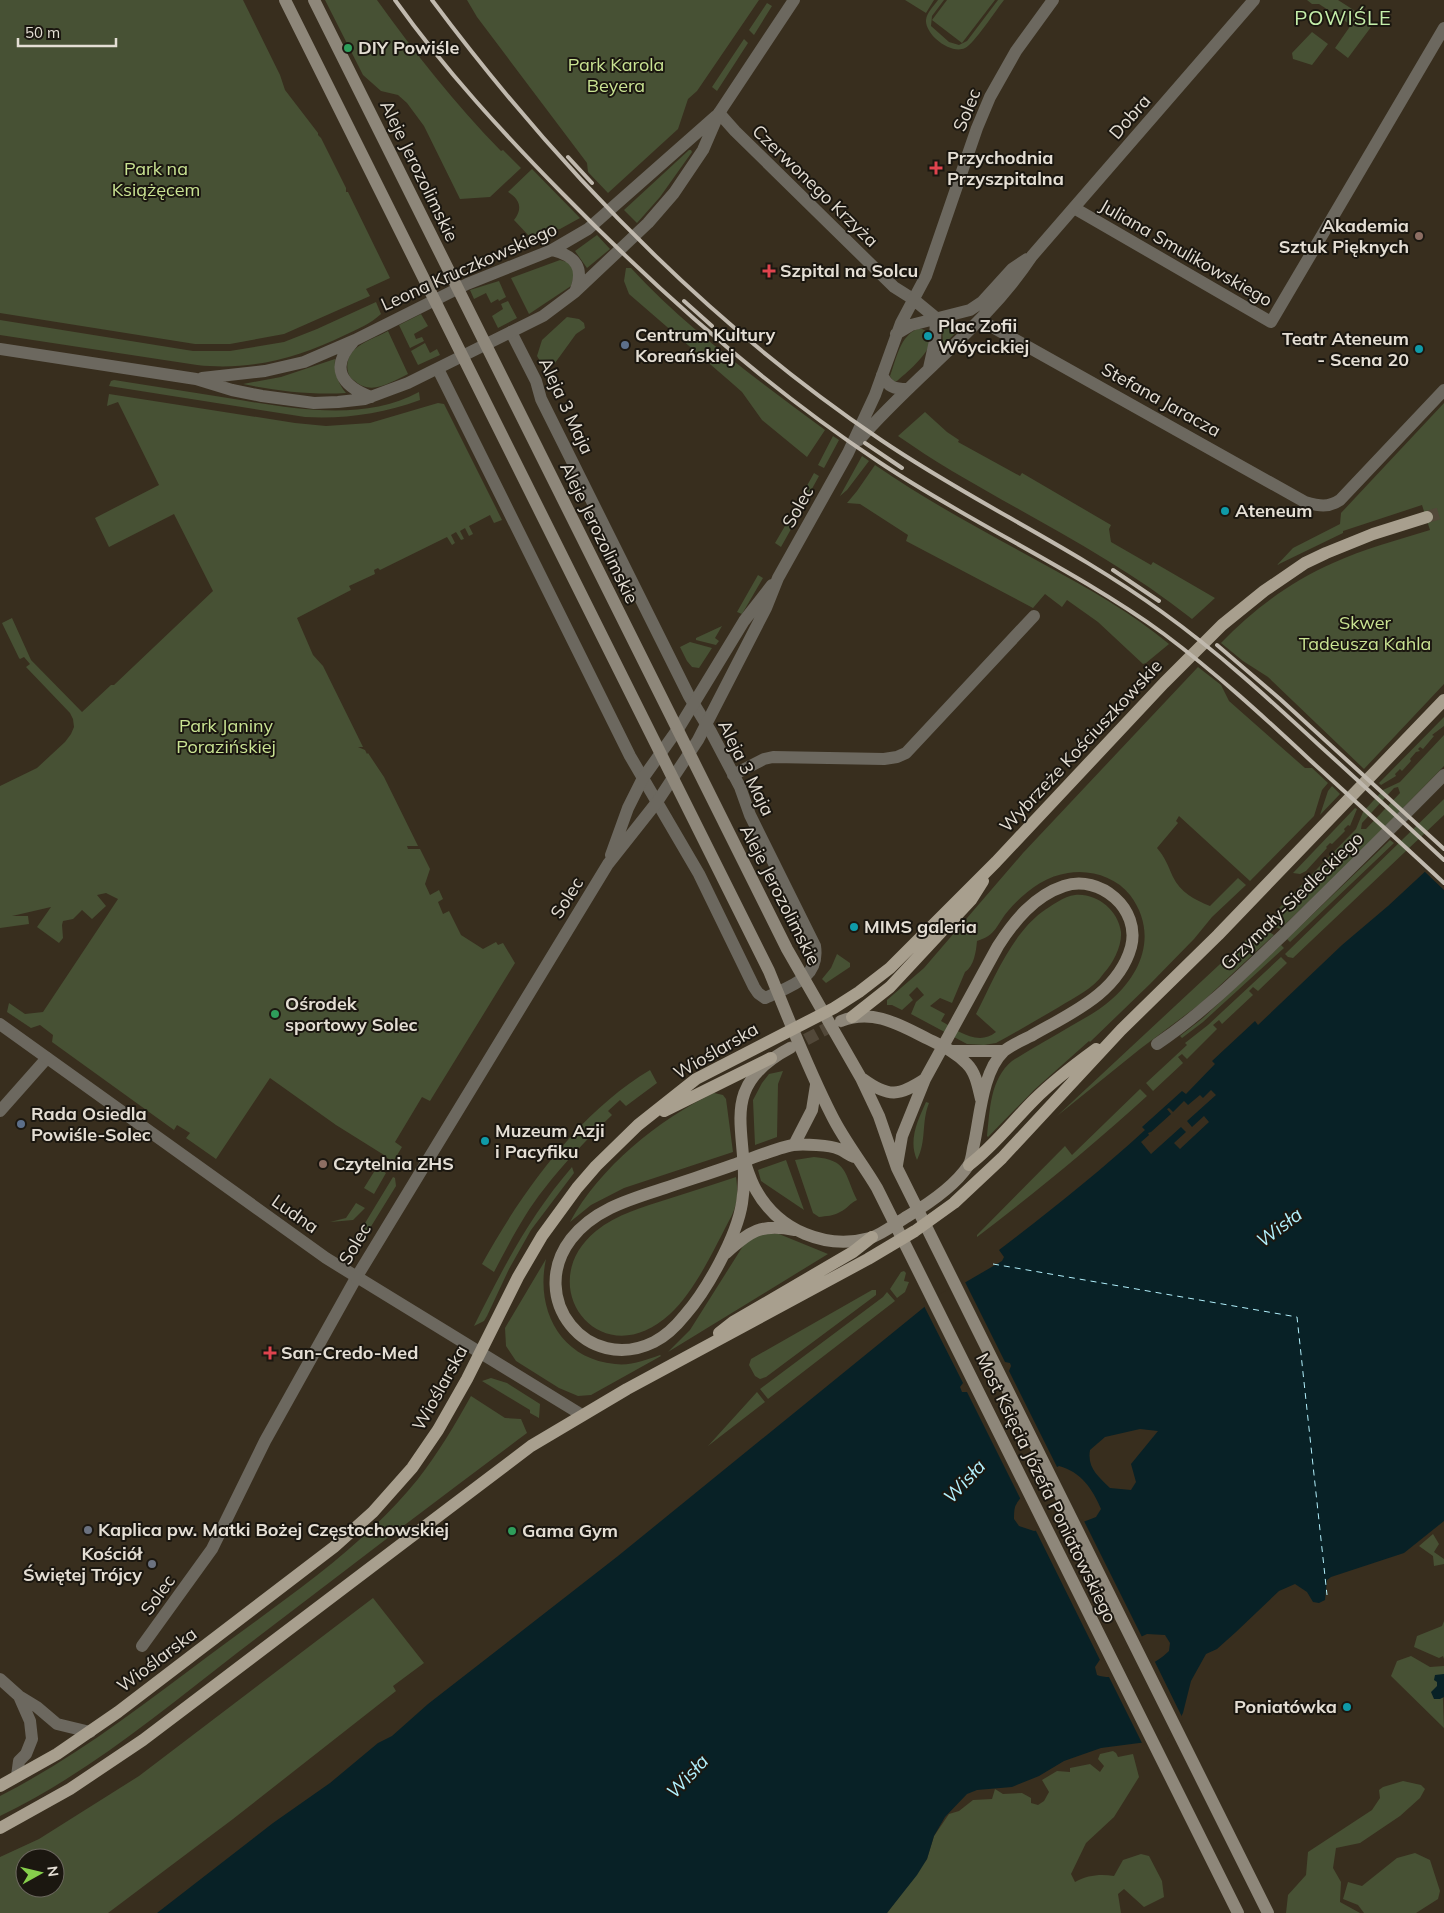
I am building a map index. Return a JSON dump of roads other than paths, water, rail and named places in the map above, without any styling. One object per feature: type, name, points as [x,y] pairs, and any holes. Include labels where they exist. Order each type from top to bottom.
[{"type":"main road","points":[[285,0],[765,963],[816,1083],[812,1110],[794,1145]]},
{"type":"main road","name":"Aleje Jerozolimskie","points":[[314,0],[754,884],[797,968],[861,1078]]},
{"type":"main road","name":"Wybrzeże Kościuszkowskie","points":[[782,1034],[841,1004],[890,968],[996,862],[1164,683],[1222,625],[1264,591],[1305,563],[1326,553],[1373,534],[1426,517]]},
{"type":"main road","points":[[0,1828],[45,1804],[92,1774],[181,1711],[514,1457],[582,1415],[702,1348],[783,1306],[915,1231],[954,1203],[985,1176],[1122,1030],[1218,935],[1444,700]]},
{"type":"main road","points":[[981,1099],[974,1074],[968,1065],[953,1052],[889,1020],[870,1016],[847,1019],[890,987],[918,958],[971,900],[996,862]]},
{"type":"main road","points":[[897,1168],[902,1136],[925,1079],[1010,929],[1033,904],[1055,890],[1076,884],[1096,886],[1115,897],[1128,915],[1132,930],[1131,947],[1120,972],[1106,989],[1089,1002],[1004,1051],[953,1052]]},
{"type":"main road","points":[[702,1348],[732,1322],[853,1252],[872,1237],[932,1200],[997,1141],[1034,1100],[1067,1070],[1122,1030]]},
{"type":"main road","name":"Wioślarska","points":[[90,1732],[334,1547],[361,1524],[400,1482],[426,1449],[447,1416],[518,1277],[542,1236],[577,1188],[596,1166],[638,1125],[696,1079],[782,1034]]},
{"type":"main road","points":[[638,1125],[701,1091],[790,1048]]},
{"type":"main road","points":[[969,1165],[977,1130],[981,1099],[992,1071],[1004,1051]]},
{"type":"main road","points":[[771,1058],[755,1073],[742,1095],[739,1110],[742,1157],[742,1203],[723,1256],[697,1301],[673,1328],[656,1341],[632,1349],[610,1349],[587,1340],[572,1327],[560,1308],[555,1282],[559,1260],[570,1241],[587,1223],[619,1203],[794,1145],[823,1146],[840,1149],[860,1161]]},
{"type":"main road","points":[[861,1078],[878,1090],[896,1094],[906,1091],[925,1079]]},
{"type":"main road","name":"Most Księcia Józefa Poniatowskiego","points":[[861,1078],[879,1116],[897,1168],[911,1198],[1268,1913]]},
{"type":"main road","name":"Most Księcia Józefa Poniatowskiego","points":[[816,1083],[844,1140],[877,1188],[1238,1913]]},
{"type":"main road","points":[[742,1157],[754,1188],[761,1199],[775,1214],[797,1231]]},
{"type":"main road","points":[[723,1256],[750,1233],[759,1229],[778,1227],[797,1231],[822,1240],[838,1242],[872,1237]]},
{"type":"main road","points":[[0,1786],[57,1754],[90,1732]]},
{"type":"street","name":"Leona Kruczkowskiego","points":[[0,349],[196,379],[232,390],[306,402],[338,402],[371,397],[408,383],[543,316],[575,292],[648,223],[674,193],[703,150],[719,113],[794,0]]},
{"type":"street","name":"Solec","points":[[913,299],[926,276],[977,128],[990,97],[1016,50],[1053,0]]},
{"type":"street","name":"Dobra","points":[[980,320],[1000,299],[1032,256],[1254,0]]},
{"type":"street","name":"Juliana Smulikowskiego","points":[[1074,208],[1271,322],[1444,28]]},
{"type":"street","name":"Leona Kruczkowskiego","points":[[196,379],[248,374],[304,362],[355,340],[467,284],[552,250],[588,229],[719,113]]},
{"type":"street","name":"Czerwonego Krzyża","points":[[719,113],[894,287],[940,317]]},
{"type":"street","points":[[552,250],[562,252],[576,263],[580,270],[580,277],[575,292]]},
{"type":"street","name":"Dobra","points":[[940,317],[970,310],[978,305],[1012,270],[1032,256]]},
{"type":"street","points":[[913,299],[896,334],[882,375],[886,383],[892,388],[907,389],[980,320]]},
{"type":"street","points":[[896,334],[911,325],[940,317],[980,320]]},
{"type":"street","points":[[928,369],[940,317]]},
{"type":"street","name":"Stefana Jaracza","points":[[980,320],[1305,502],[1326,506],[1334,504],[1346,494],[1444,390]]},
{"type":"street","name":"Aleja 3 Maja","points":[[512,332],[536,381],[541,399],[694,704],[733,774],[750,815],[815,946],[816,955],[811,972],[806,977],[765,998],[754,987],[700,874],[657,802]]},
{"type":"street","points":[[355,340],[343,352],[341,360],[342,375],[356,392],[371,397]]},
{"type":"street","points":[[438,369],[643,778],[657,802]]},
{"type":"street","name":"Solec","points":[[142,1646],[212,1549],[265,1441],[356,1278],[608,864],[657,802],[694,747],[766,608],[778,578],[848,454],[882,375]]},
{"type":"street","name":"Solec","points":[[848,454],[882,414],[907,389]]},
{"type":"street","name":"Solec","points":[[608,864],[628,808],[643,778],[694,704],[744,621],[778,578]]},
{"type":"street","points":[[733,774],[764,759],[773,757],[884,759],[896,758],[906,753],[1034,616]]},
{"type":"street","name":"Grzymały-Siedleckiego","points":[[1156,1044],[1176,1031],[1214,1000],[1374,848],[1444,775]]},
{"type":"street","name":"Ludna","points":[[0,1024],[356,1278],[582,1415]]},
{"type":"street","points":[[0,1111],[47,1058]]},
{"type":"street","points":[[0,1679],[18,1696],[37,1707],[57,1724],[90,1732]]},
{"type":"street","points":[[17,1776],[19,1761],[26,1754],[32,1739],[30,1721],[18,1696]]},
{"type":"water","name":"Wisła","points":[[1444,854],[1444,1521],[1404,1553],[1331,1577],[1327,1580],[1325,1600],[1319,1603],[1313,1602],[1307,1592],[1295,1584],[1279,1591],[1217,1649],[1206,1654],[1191,1681],[1183,1713],[1176,1726],[1147,1742],[1101,1748],[1064,1761],[1039,1776],[1012,1787],[977,1790],[967,1794],[945,1817],[934,1836],[927,1859],[887,1913],[157,1913],[273,1823],[330,1783],[378,1743],[392,1736],[428,1704],[618,1556],[928,1304],[1002,1261],[1004,1257],[999,1250],[1073,1192],[1127,1146],[1145,1130],[1142,1127],[1182,1091],[1186,1094],[1215,1064],[1212,1061],[1255,1021],[1258,1025],[1342,945],[1388,906]],"holes":[[[1005,1362],[1010,1363],[1009,1371],[967,1392],[962,1392],[960,1387],[963,1383]],[[1140,1429],[1158,1431],[1131,1464],[1136,1482],[1131,1490],[1110,1488],[1092,1467],[1090,1450],[1105,1437]],[[1059,1466],[1074,1472],[1080,1477],[1094,1494],[1101,1509],[1096,1517],[1078,1524],[1034,1531],[1019,1526],[1014,1519],[1015,1508],[1018,1502],[1034,1484]],[[1147,1634],[1165,1635],[1170,1643],[1169,1651],[1154,1662],[1135,1672],[1115,1677],[1097,1675],[1095,1667],[1103,1655]]]},
{"type":"water","points":[[1444,1674],[1444,1697],[1434,1699],[1431,1692],[1437,1686],[1437,1682],[1434,1680],[1435,1675]]},
{"type":"tunnel","points":[[1427,517],[1444,512]]},
{"type":"tunnel","points":[[790,1048],[841,1021]]},
{"type":"railway","points":[[395,0],[454,76],[518,147],[637,267],[714,336],[794,402],[879,462],[914,485],[1095,588],[1164,634],[1258,712],[1444,883]]},
{"type":"railway","points":[[432,0],[531,124],[583,183],[638,239],[754,345],[816,394],[881,440],[951,484],[1093,566],[1183,627],[1262,693],[1444,860]]},
{"type":"railway","points":[[568,157],[592,183]]},
{"type":"railway","points":[[684,301],[712,326]]},
{"type":"railway","points":[[865,443],[902,468]]},
{"type":"railway","points":[[1113,570],[1159,601]]},
{"type":"railway","points":[[1217,645],[1280,699],[1444,849]]},
{"type":"place","name":"DIY Powiśle","points":[[348,48]]},
{"type":"place","name":"Przychodnia Przyszpitalna","points":[[936,168]]},
{"type":"place","name":"Akademia Sztuk Pięknych","points":[[1419,236]]},
{"type":"place","name":"Szpital na Solcu","points":[[769,271]]},
{"type":"place","name":"Plac Zofii Wóycickiej","points":[[928,336]]},
{"type":"place","name":"Centrum Kultury Koreańskiej","points":[[625,345]]},
{"type":"place","name":"Teatr Ateneum - Scena 20","points":[[1419,349]]},
{"type":"place","name":"Ateneum","points":[[1225,511]]},
{"type":"place","name":"MIMS galeria","points":[[854,927]]},
{"type":"place","name":"Ośrodek sportowy Solec","points":[[275,1014]]},
{"type":"place","name":"Rada Osiedla Powiśle-Solec","points":[[21,1124]]},
{"type":"place","name":"Muzeum Azji i Pacyfiku","points":[[485,1141]]},
{"type":"place","name":"Czytelnia ZHS","points":[[323,1164]]},
{"type":"place","name":"San-Credo-Med","points":[[270,1353]]},
{"type":"place","name":"Kaplica pw. Matki Bożej Częstochowskiej","points":[[88,1530]]},
{"type":"place","name":"Gama Gym","points":[[512,1531]]},
{"type":"place","name":"Kościół Świętej Trójcy","points":[[152,1564]]},
{"type":"place","name":"Poniatówka","points":[[1347,1707]]},
{"type":"district","name":"POWIŚLE","points":[[1343,18]]},
{"type":"park label","name":"Park Karola Beyera","points":[[616,75]]},
{"type":"park label","name":"Park na Książęcem","points":[[156,179]]},
{"type":"park label","name":"Skwer Tadeusza Kahla","points":[[1365,633]]},
{"type":"park label","name":"Park Janiny Porazińskiej","points":[[226,736]]}]
